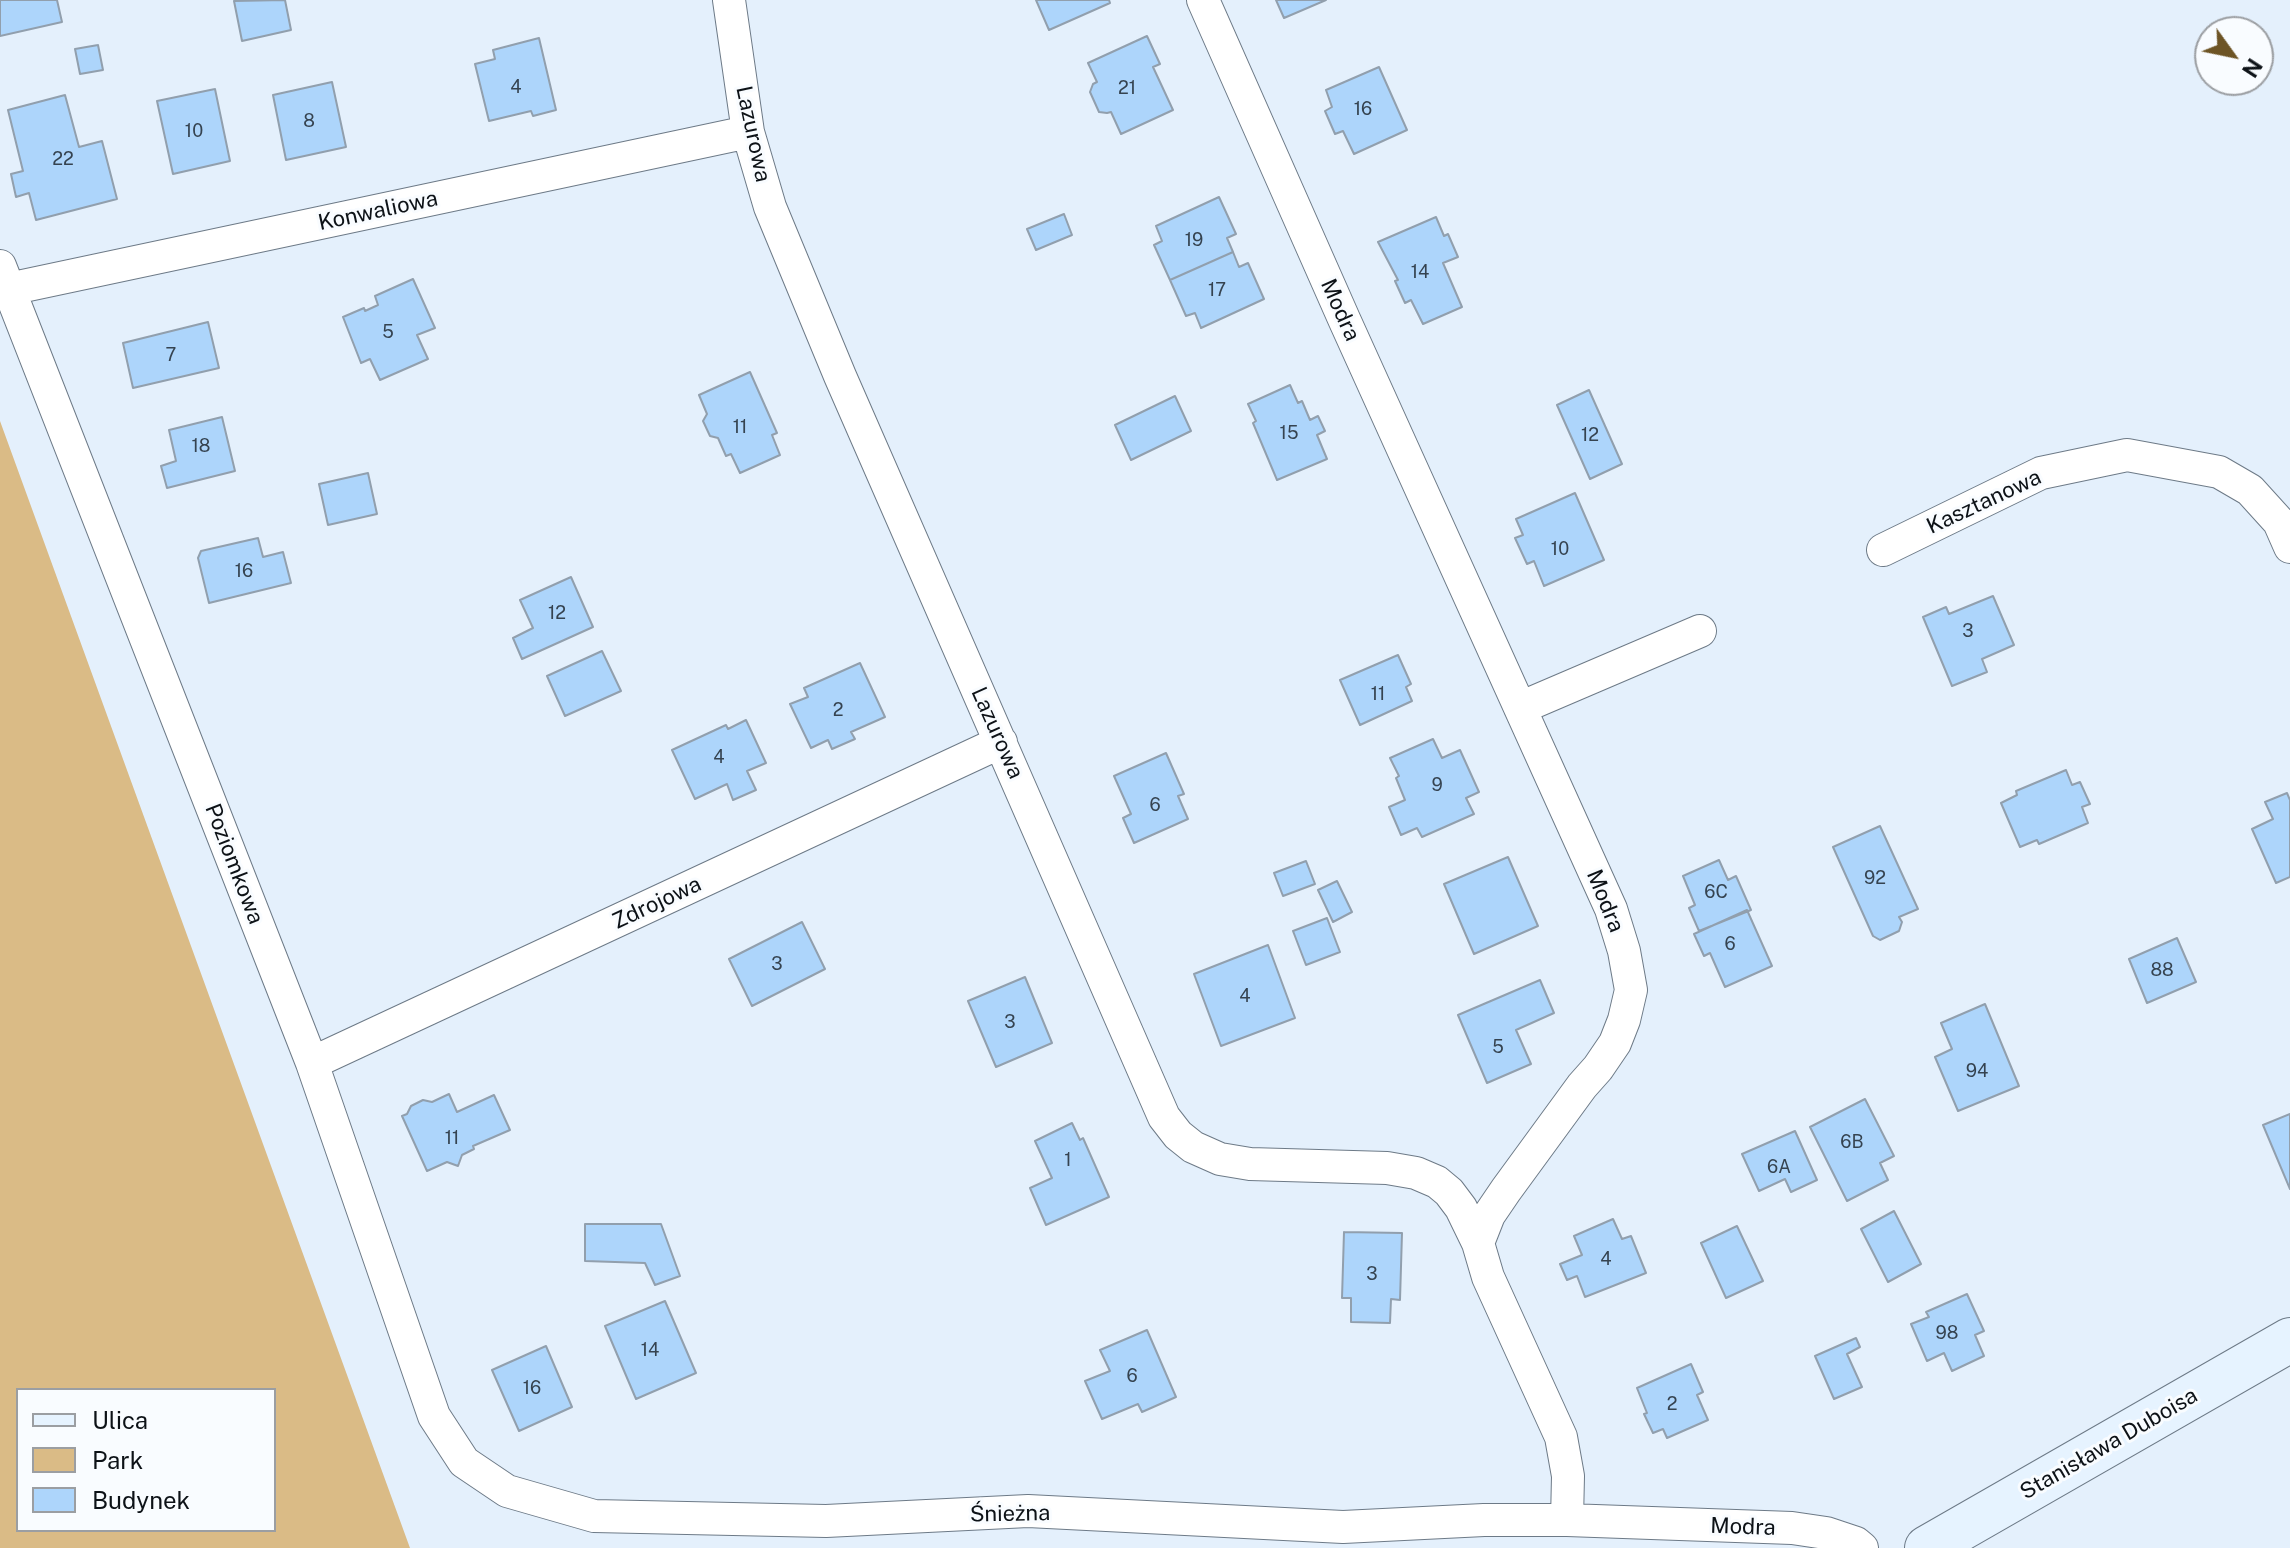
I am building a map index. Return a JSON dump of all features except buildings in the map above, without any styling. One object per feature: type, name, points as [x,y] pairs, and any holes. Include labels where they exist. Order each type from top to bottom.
[{"type":"street","name":"Lazurowa","points":[[729,0],[748,132],[770,207],[1164,1117],[1178,1135],[1193,1147],[1207,1154],[1250,1164],[1387,1168],[1416,1173],[1437,1182],[1449,1192],[1461,1208],[1478,1243]]},
{"type":"street","name":"Modra","points":[[1203,0],[1611,909],[1624,951],[1631,990],[1615,1043],[1489,1215],[1478,1243]]},
{"type":"street","name":"Konwaliowa","points":[[4,278],[748,132]]},
{"type":"street","name":"Poziomkowa","points":[[4,278],[312,1063],[434,1416],[464,1462]]},
{"type":"street","name":"Kasztanowa","points":[[1883,550],[2041,473],[2127,455],[2219,472],[2250,490],[2279,522],[2290,547]]},
{"type":"street","points":[[1520,708],[1700,631]]},
{"type":"street","name":"Zdrojowa","points":[[312,1063],[1001,742]]},
{"type":"street","points":[[1478,1243],[1488,1277],[1561,1437],[1568,1476],[1567,1520]]},
{"type":"street","name":"Stanisława Duboisa","points":[[1927,1548],[2290,1340]]},
{"type":"street","name":"Śnieżna","points":[[464,1462],[507,1491],[594,1516],[826,1521],[1028,1511],[1343,1527],[1484,1520],[1567,1520]]},
{"type":"street","name":"Modra","points":[[1567,1520],[1792,1528],[1826,1533],[1862,1548]]},
{"type":"green space","points":[[0,421],[410,1548],[0,1548]]}]
